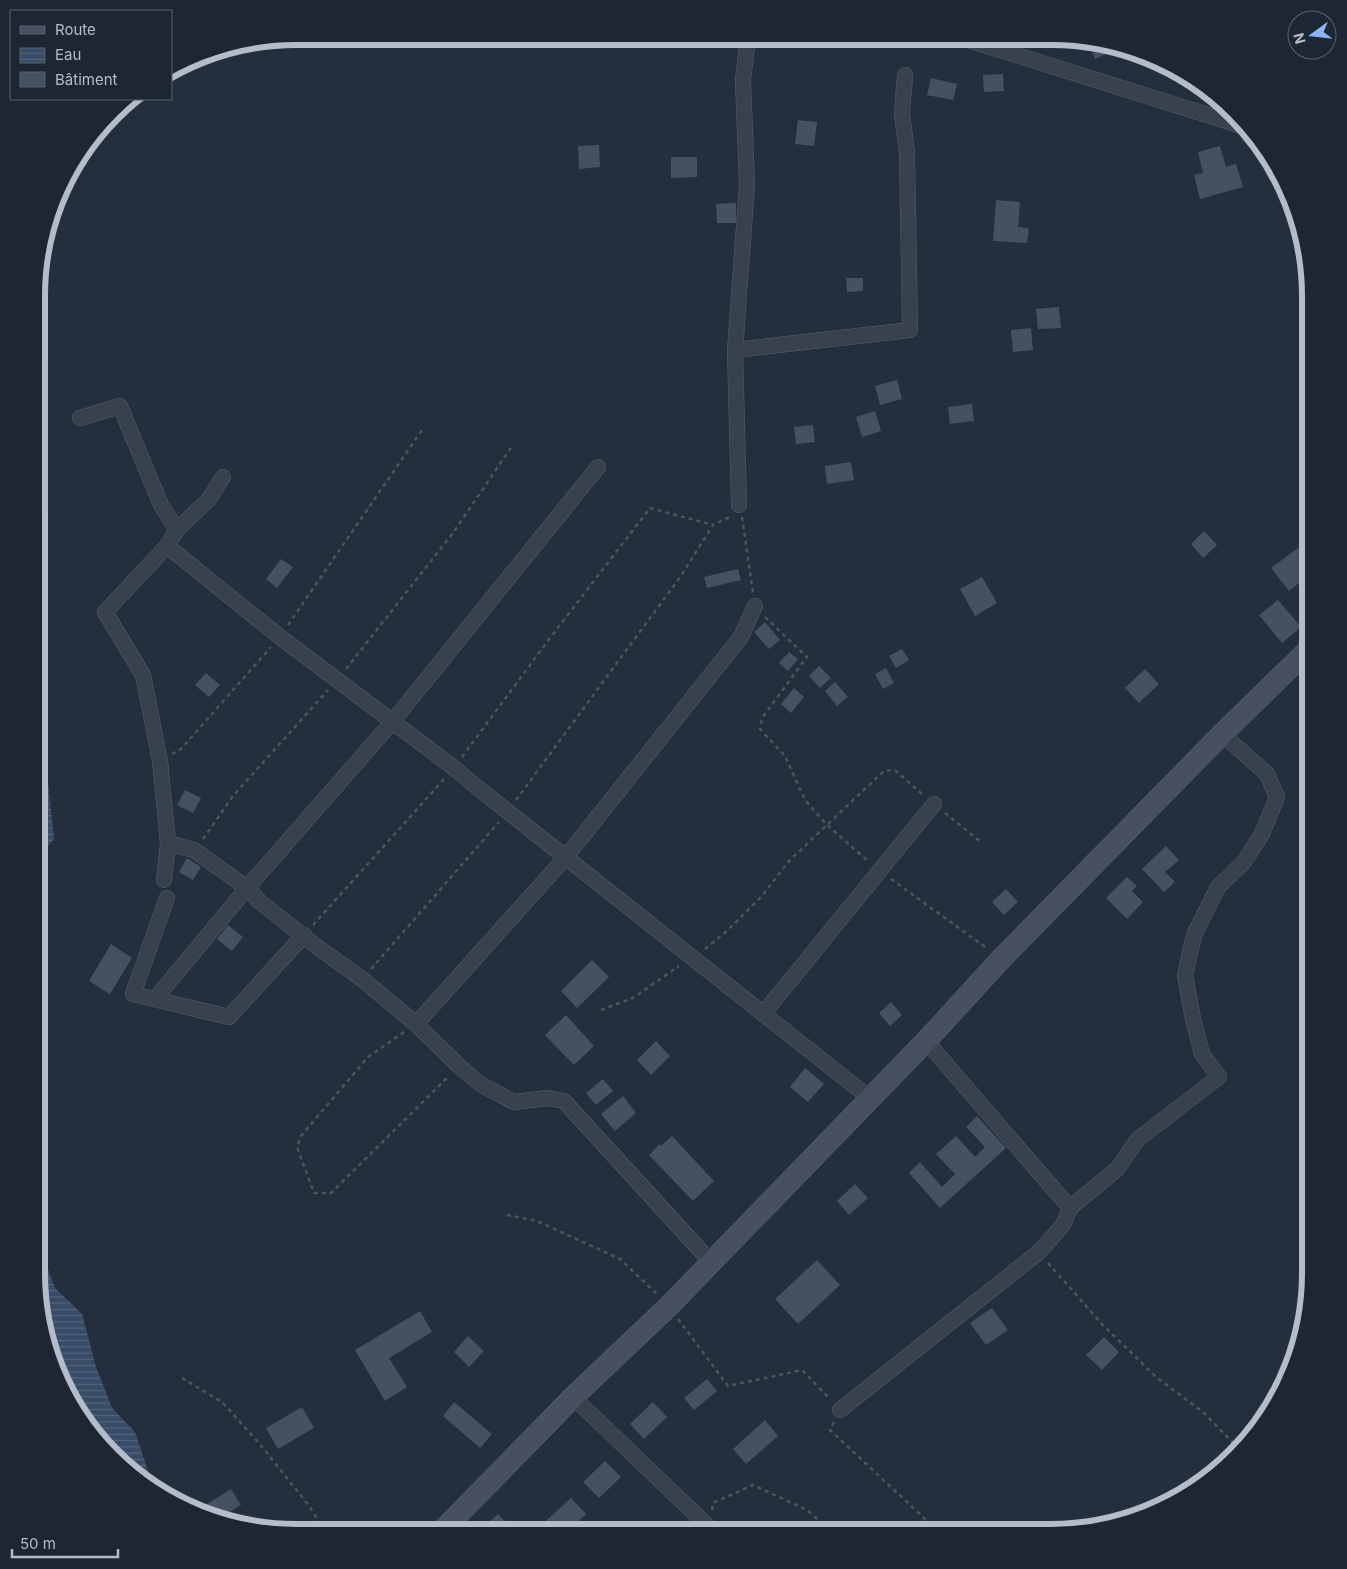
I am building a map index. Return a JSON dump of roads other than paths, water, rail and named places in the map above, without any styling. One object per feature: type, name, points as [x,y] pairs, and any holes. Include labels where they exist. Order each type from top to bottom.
[{"type":"main road","points":[[449,1524],[573,1397],[669,1306],[926,1041],[1002,958],[1302,655]]},
{"type":"street","points":[[740,508],[735,350],[747,185],[744,80],[747,45]]},
{"type":"street","points":[[984,45],[1229,122]]},
{"type":"street","points":[[735,350],[910,330],[907,153],[902,114],[905,74]]},
{"type":"street","points":[[1227,118],[1229,122]]},
{"type":"street","points":[[80,418],[120,406],[161,505],[177,530]]},
{"type":"street","points":[[155,999],[247,888],[393,721],[598,467]]},
{"type":"street","points":[[164,880],[168,843],[160,761],[143,675],[104,612],[167,546],[177,530],[209,499],[223,477]]},
{"type":"street","points":[[167,546],[280,637],[454,768],[870,1099]]},
{"type":"street","points":[[416,1024],[565,858],[741,637],[755,606]]},
{"type":"street","points":[[840,1410],[1039,1252],[1063,1226],[1070,1208],[1117,1169],[1138,1139],[1219,1077],[1202,1054],[1185,975],[1194,935],[1218,887],[1244,862],[1262,834],[1277,797],[1267,774],[1222,734]]},
{"type":"street","points":[[763,1014],[934,804]]},
{"type":"street","points":[[168,843],[194,850],[247,888],[260,902],[362,979],[416,1024],[480,1084],[514,1102],[548,1098],[564,1101],[711,1262]]},
{"type":"street","points":[[167,898],[133,994],[229,1017],[304,935]]},
{"type":"street","points":[[926,1041],[1070,1208]]},
{"type":"street","points":[[573,1397],[706,1524]]},
{"type":"water","points":[[45,753],[54,839],[45,850]]},
{"type":"water","points":[[45,1262],[55,1288],[82,1314],[96,1367],[112,1408],[135,1432],[150,1477],[131,1462],[107,1438],[87,1412],[71,1384],[58,1353],[50,1322],[47,1305]]}]
